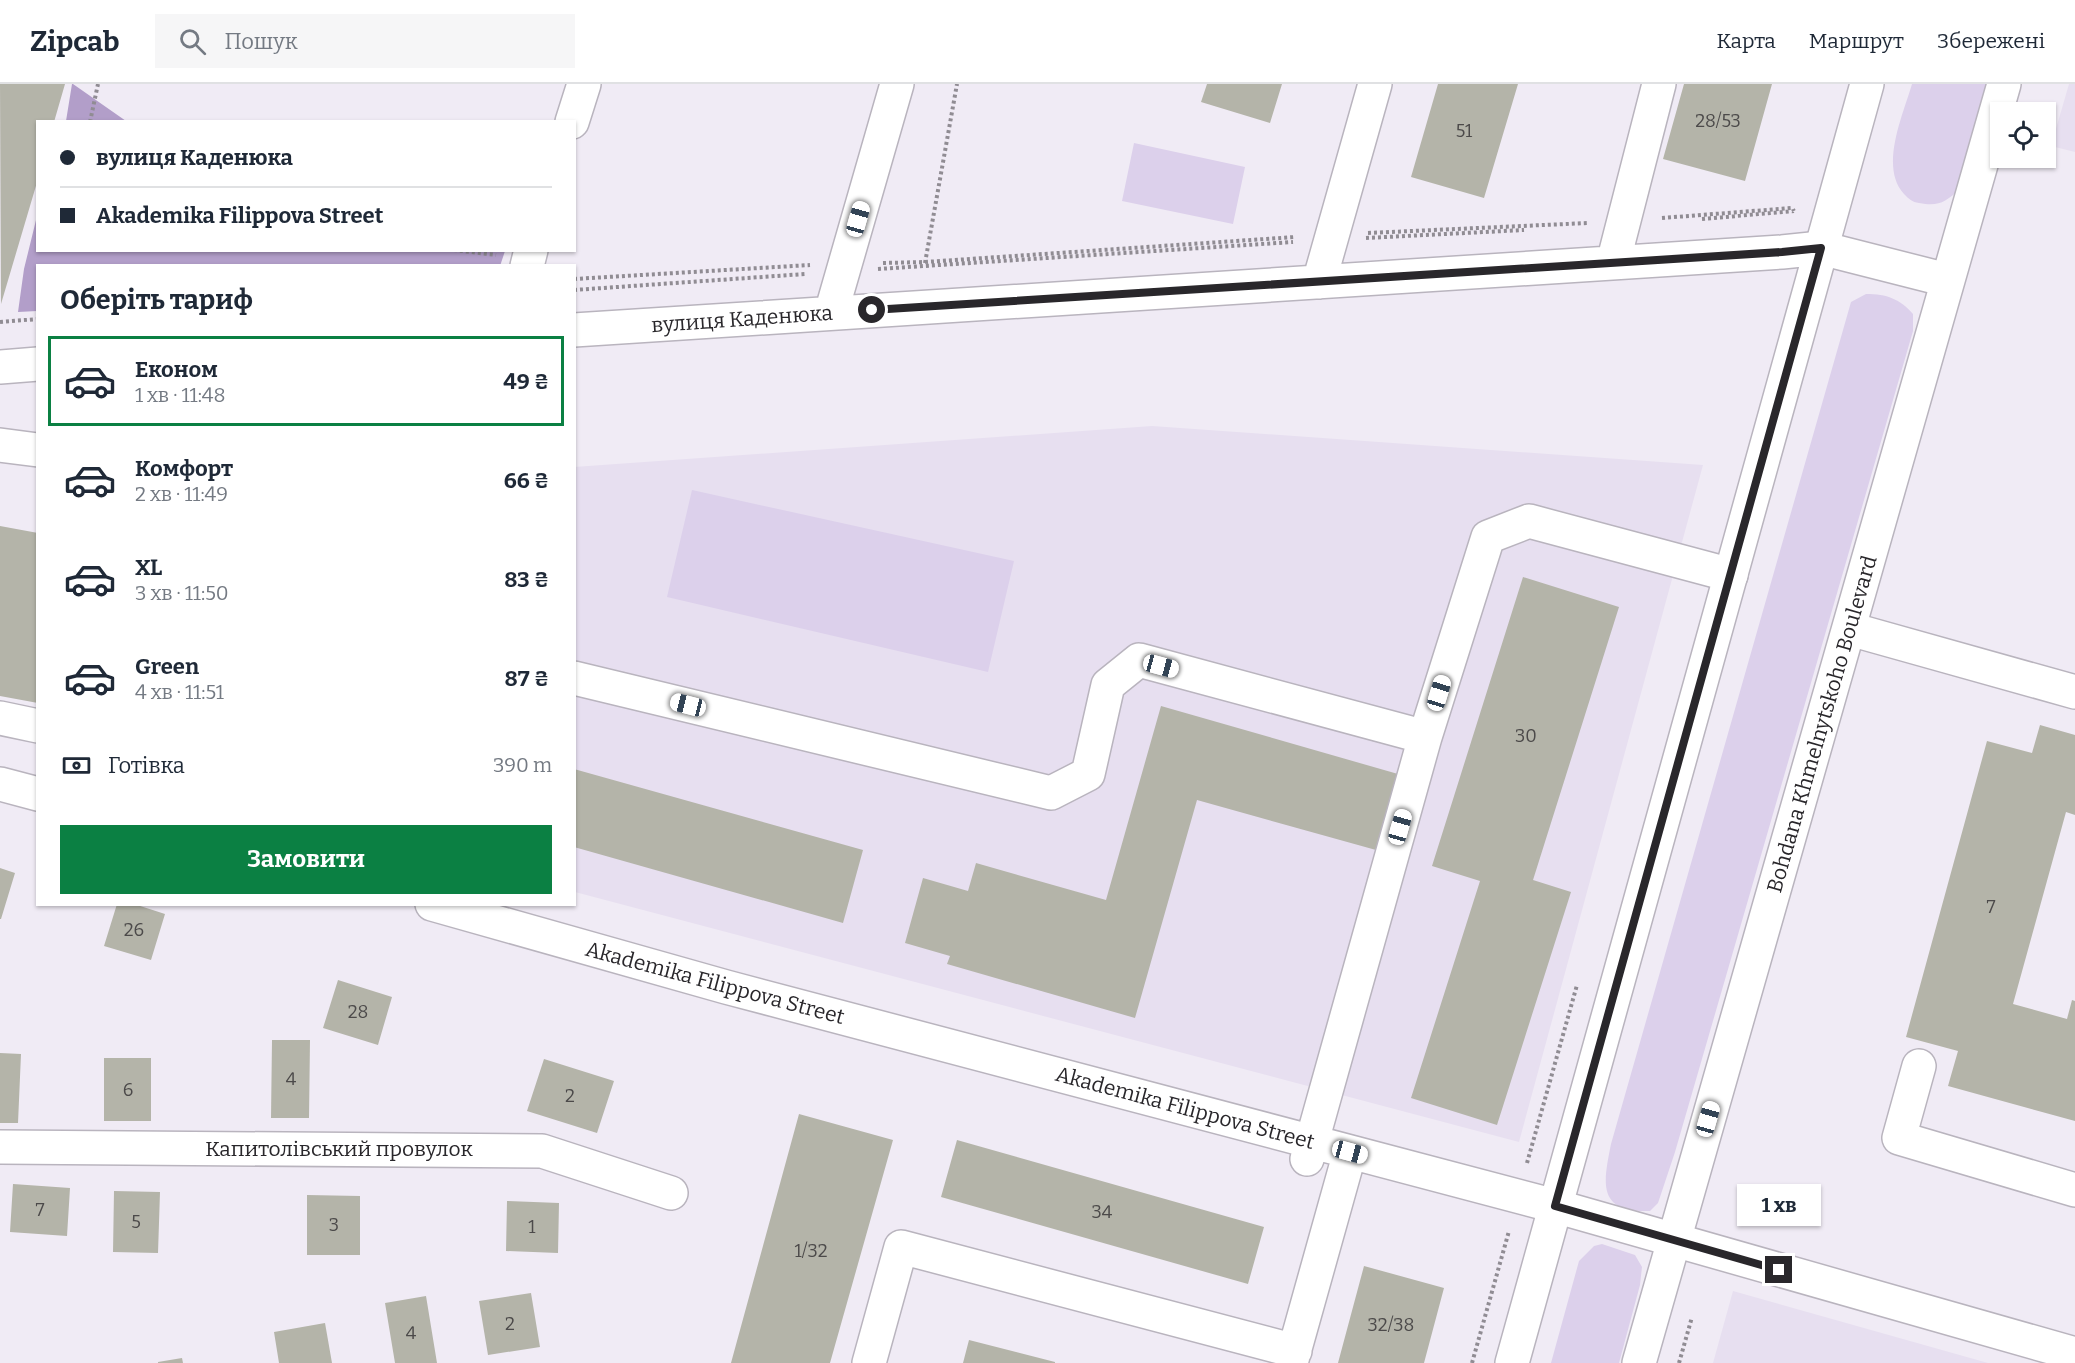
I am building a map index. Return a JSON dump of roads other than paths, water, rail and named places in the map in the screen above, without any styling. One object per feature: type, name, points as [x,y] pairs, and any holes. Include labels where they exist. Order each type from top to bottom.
[{"type":"street","points":[[573,120],[584,84]]},
{"type":"street","points":[[831,313],[897,84]]},
{"type":"street","points":[[1319,282],[1375,84]]},
{"type":"street","points":[[1613,263],[1659,84]]},
{"type":"street","points":[[1512,1363],[1867,84]]},
{"type":"street","name":"Bohdana Khmelnytskoho Boulevard","points":[[1639,1363],[2004,84]]},
{"type":"street","name":"вулиця Каденюка","points":[[576,330],[1821,248],[1947,280]]},
{"type":"street","points":[[514,263],[528,252]]},
{"type":"street","points":[[0,367],[36,364]]},
{"type":"street","points":[[0,445],[36,450]]},
{"type":"street","points":[[1309,1150],[1425,737],[1488,537],[1529,521],[1731,574]]},
{"type":"street","points":[[1850,629],[2075,692]]},
{"type":"street","points":[[576,678],[1051,793],[1088,774],[1108,685],[1139,660],[1425,737]]},
{"type":"street","points":[[0,718],[36,726]]},
{"type":"street","points":[[0,784],[36,793]]},
{"type":"street","name":"Akademika Filippova Street","points":[[439,906],[1309,1150],[1350,1152],[1555,1206],[2075,1354]]},
{"type":"street","points":[[1919,1066],[1899,1138],[2075,1190]]},
{"type":"street","name":"Капитолівський провулок","points":[[0,1147],[542,1151],[671,1192]]},
{"type":"street","points":[[869,1363],[901,1247],[1293,1357],[1350,1152]]}]
